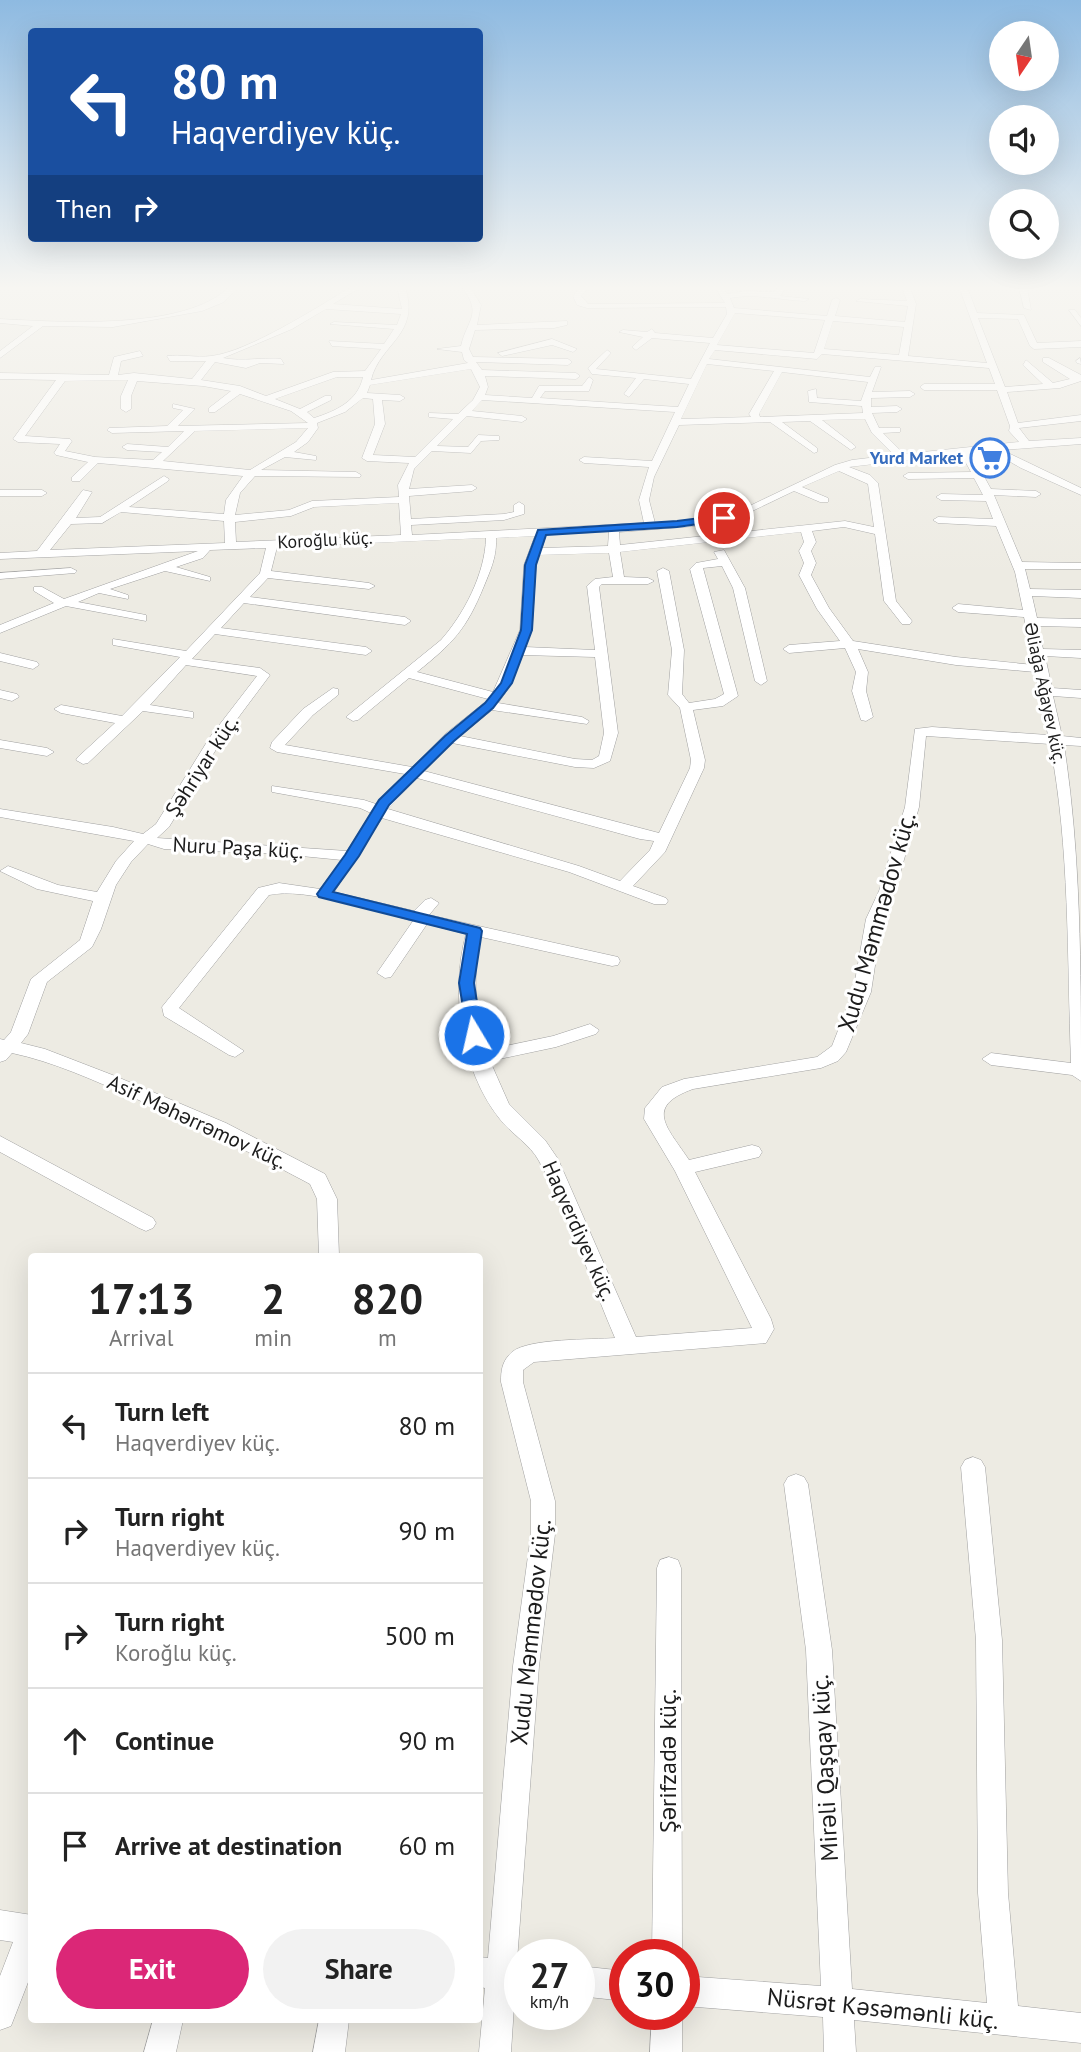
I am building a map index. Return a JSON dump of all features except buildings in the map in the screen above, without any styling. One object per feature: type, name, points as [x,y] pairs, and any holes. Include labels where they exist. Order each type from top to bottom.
[{"type":"street","points":[[59,383],[18,438],[32,441],[70,439],[59,453],[95,460],[156,463],[253,474],[356,475]]},
{"type":"street","points":[[126,409],[126,396],[131,383]]},
{"type":"street","points":[[209,383],[240,389],[267,399],[295,410],[313,423]]},
{"type":"street","points":[[267,399],[312,383]]},
{"type":"street","points":[[112,430],[139,424],[191,430],[240,425],[313,423],[361,395],[366,383]]},
{"type":"street","points":[[407,537],[403,496],[405,476],[427,448],[479,397],[484,387],[482,383]]},
{"type":"street","points":[[534,401],[542,388],[586,389],[588,383]]},
{"type":"street","points":[[629,394],[637,383]]},
{"type":"street","points":[[650,526],[644,500],[654,464],[695,383]]},
{"type":"street","points":[[757,420],[754,414],[772,383]]},
{"type":"street","points":[[873,383],[868,406],[875,431],[900,456]]},
{"type":"street","points":[[994,383],[1000,385]]},
{"type":"street","points":[[1047,383],[1051,386]]},
{"type":"street","points":[[924,387],[1051,386],[1062,383]]},
{"type":"street","points":[[1000,385],[1015,426],[1014,431],[1026,444]]},
{"type":"street","points":[[212,410],[240,389]]},
{"type":"street","points":[[813,391],[812,400],[897,409]]},
{"type":"street","points":[[676,422],[810,416],[868,406],[910,394]]},
{"type":"street","points":[[361,395],[400,398]]},
{"type":"street","points":[[378,397],[376,404],[380,424],[366,461],[416,460]]},
{"type":"street","points":[[479,397],[681,410]]},
{"type":"street","points":[[271,414],[295,410],[328,398]]},
{"type":"street","points":[[583,417],[594,405]]},
{"type":"street","points":[[169,429],[190,409],[176,406]]},
{"type":"street","points":[[432,415],[522,419]]},
{"type":"street","points":[[810,416],[851,447]]},
{"type":"street","points":[[771,418],[814,450]]},
{"type":"street","points":[[1015,426],[1081,418]]},
{"type":"street","points":[[231,545],[232,499],[266,462],[309,441],[313,423]]},
{"type":"street","points":[[156,463],[191,430]]},
{"type":"street","points":[[827,431],[844,430]]},
{"type":"street","points":[[875,431],[897,430]]},
{"type":"street","points":[[427,448],[471,450],[478,438],[495,439]]},
{"type":"street","points":[[22,452],[32,441]]},
{"type":"street","name":"Koroğlu küç.","points":[[0,556],[614,529],[696,523],[744,512],[839,467],[900,456],[1081,441]]},
{"type":"street","points":[[127,447],[172,450]]},
{"type":"street","points":[[992,447],[1017,465],[1049,475],[1081,492]]},
{"type":"street","name":"Əliağa Ağayev küç.","points":[[964,450],[989,495],[1019,565],[1075,824],[1081,1072]]},
{"type":"street","points":[[286,454],[312,458]]},
{"type":"street","points":[[76,479],[95,460]]},
{"type":"street","points":[[584,460],[654,464]]},
{"type":"street","points":[[839,467],[866,477],[873,483],[890,601],[906,621]]},
{"type":"street","points":[[201,478],[212,470]]},
{"type":"street","points":[[908,475],[978,475]]},
{"type":"street","points":[[68,521],[102,520],[164,479]]},
{"type":"street","points":[[121,509],[230,519],[291,513],[312,505],[367,497],[472,488]]},
{"type":"street","points":[[794,488],[824,500]]},
{"type":"street","points":[[40,555],[68,521],[87,492]]},
{"type":"street","points":[[0,494],[42,493]]},
{"type":"street","points":[[941,497],[1036,494]]},
{"type":"street","points":[[0,509],[10,500]]},
{"type":"street","points":[[487,505],[496,518]]},
{"type":"street","points":[[407,522],[471,514],[496,518],[519,514],[519,505]]},
{"type":"street","points":[[537,552],[614,549],[804,527],[842,518],[864,530],[880,531]]},
{"type":"street","points":[[939,520],[1001,523]]},
{"type":"street","points":[[696,523],[712,538],[740,588],[744,616],[761,681]]},
{"type":"street","points":[[804,527],[810,542],[805,551],[810,562],[805,575],[823,609],[849,644],[862,671],[859,691],[866,716]]},
{"type":"street","points":[[614,529],[619,580]]},
{"type":"street","points":[[324,894],[352,856],[378,810],[449,738],[493,702],[506,683],[528,620],[530,565],[537,552],[542,532]]},
{"type":"street","points":[[353,716],[445,643],[464,618],[491,556],[491,534]]},
{"type":"street","points":[[83,760],[127,721],[265,574],[273,543]]},
{"type":"street","points":[[0,629],[62,602],[199,556],[208,546]]},
{"type":"street","points":[[686,707],[718,703],[731,696],[720,648],[710,628],[696,569],[700,565],[726,562]]},
{"type":"street","points":[[1019,565],[1081,566]]},
{"type":"street","points":[[163,567],[206,579]]},
{"type":"street","points":[[0,576],[71,571]]},
{"type":"street","points":[[624,886],[647,864],[664,838],[698,768],[686,707],[675,695],[678,650],[663,571]]},
{"type":"street","points":[[265,574],[369,586]]},
{"type":"street","points":[[449,738],[575,763],[594,764],[601,761],[609,748],[611,733],[593,586],[599,580],[648,581]]},
{"type":"street","points":[[38,589],[62,602],[142,618]]},
{"type":"street","points":[[98,589],[124,597]]},
{"type":"street","points":[[1024,592],[1081,594]]},
{"type":"street","points":[[241,599],[405,621]]},
{"type":"street","points":[[958,608],[1081,623]]},
{"type":"street","points":[[0,619],[15,622]]},
{"type":"street","points":[[0,642],[15,631],[18,626],[15,622]]},
{"type":"street","points":[[211,630],[366,650]]},
{"type":"street","points":[[117,642],[185,658]]},
{"type":"street","points":[[789,649],[849,644],[956,661],[1041,669]]},
{"type":"street","points":[[519,651],[603,654]]},
{"type":"street","points":[[1037,652],[1081,654]]},
{"type":"street","points":[[0,657],[33,665]]},
{"type":"street","name":"Şəhriyar küç.","points":[[3,1049],[19,1034],[39,979],[79,951],[91,935],[102,897],[127,856],[164,824],[217,737],[264,675],[260,671],[185,658]]},
{"type":"street","points":[[405,673],[493,702],[582,721]]},
{"type":"street","points":[[333,692],[308,712],[277,748],[417,772],[434,779],[645,836],[664,838]]},
{"type":"street","points":[[1046,692],[1081,694]]},
{"type":"street","points":[[140,707],[188,715]]},
{"type":"street","points":[[61,709],[127,721]]},
{"type":"street","name":"Xudu Məmmədov küç.","points":[[495,2052],[526,1666],[543,1534],[543,1501],[512,1382],[512,1368],[521,1357],[534,1353],[758,1337],[763,1329],[760,1319],[684,1169],[653,1119],[654,1108],[668,1091],[690,1083],[821,1062],[832,1057],[840,1048],[862,992],[874,919],[887,891],[912,807],[919,734],[932,731],[1081,742]]},
{"type":"street","points":[[0,744],[47,752]]},
{"type":"street","points":[[1064,780],[1081,781]]},
{"type":"street","points":[[277,789],[364,804],[395,818],[624,886],[660,901]]},
{"type":"street","name":"Nuru Paşa küç.","points":[[0,813],[113,831],[164,844],[281,849],[352,856]]},
{"type":"street","points":[[8,871],[29,882],[61,893],[102,897]]},
{"type":"street","points":[[234,1051],[170,1013],[171,1007],[264,891],[272,887],[324,894],[612,961]]},
{"type":"street","points":[[385,973],[431,903]]},
{"type":"street","name":"Haqverdiyev küç.","points":[[475,931],[467,983],[474,1035],[480,1057],[502,1108],[546,1155],[629,1346]]},
{"type":"street","points":[[480,1057],[556,1041],[590,1030]]},
{"type":"street","name":"Asif Məhərrəmov küç.","points":[[3,1049],[39,1053],[121,1085],[219,1128],[318,1180],[327,1199],[329,1253]]},
{"type":"street","points":[[991,1059],[1081,1072]]},
{"type":"street","points":[[0,1143],[146,1223]]},
{"type":"street","points":[[684,1169],[752,1152]]},
{"type":"street","points":[[973,1467],[989,1640],[990,1806],[1004,2021]]},
{"type":"street","name":"Mirəli Qaşqay küç.","points":[[796,1485],[819,1650],[840,2052]]},
{"type":"street","name":"Şərifzadə küç.","points":[[667,1939],[669,1568]]},
{"type":"street","points":[[0,1925],[28,1930]]},
{"type":"street","points":[[0,2015],[28,1942]]},
{"type":"street","name":"Nüsrət Kəsəmənli küç.","points":[[700,1992],[838,2003],[1081,2028]]},
{"type":"street","points":[[160,2052],[167,2023]]},
{"type":"street","points":[[329,2052],[334,2023]]},
{"type":"street","points":[[666,2052],[667,2030]]},
{"type":"place","name":"Yurd Market","points":[[990,458]]},
{"type":"route","points":[[474,1035],[467,983],[475,931],[324,894],[352,856],[384,803],[449,738],[489,706],[506,683],[526,630],[530,565],[537,552],[542,532],[696,523],[724,518]]}]
